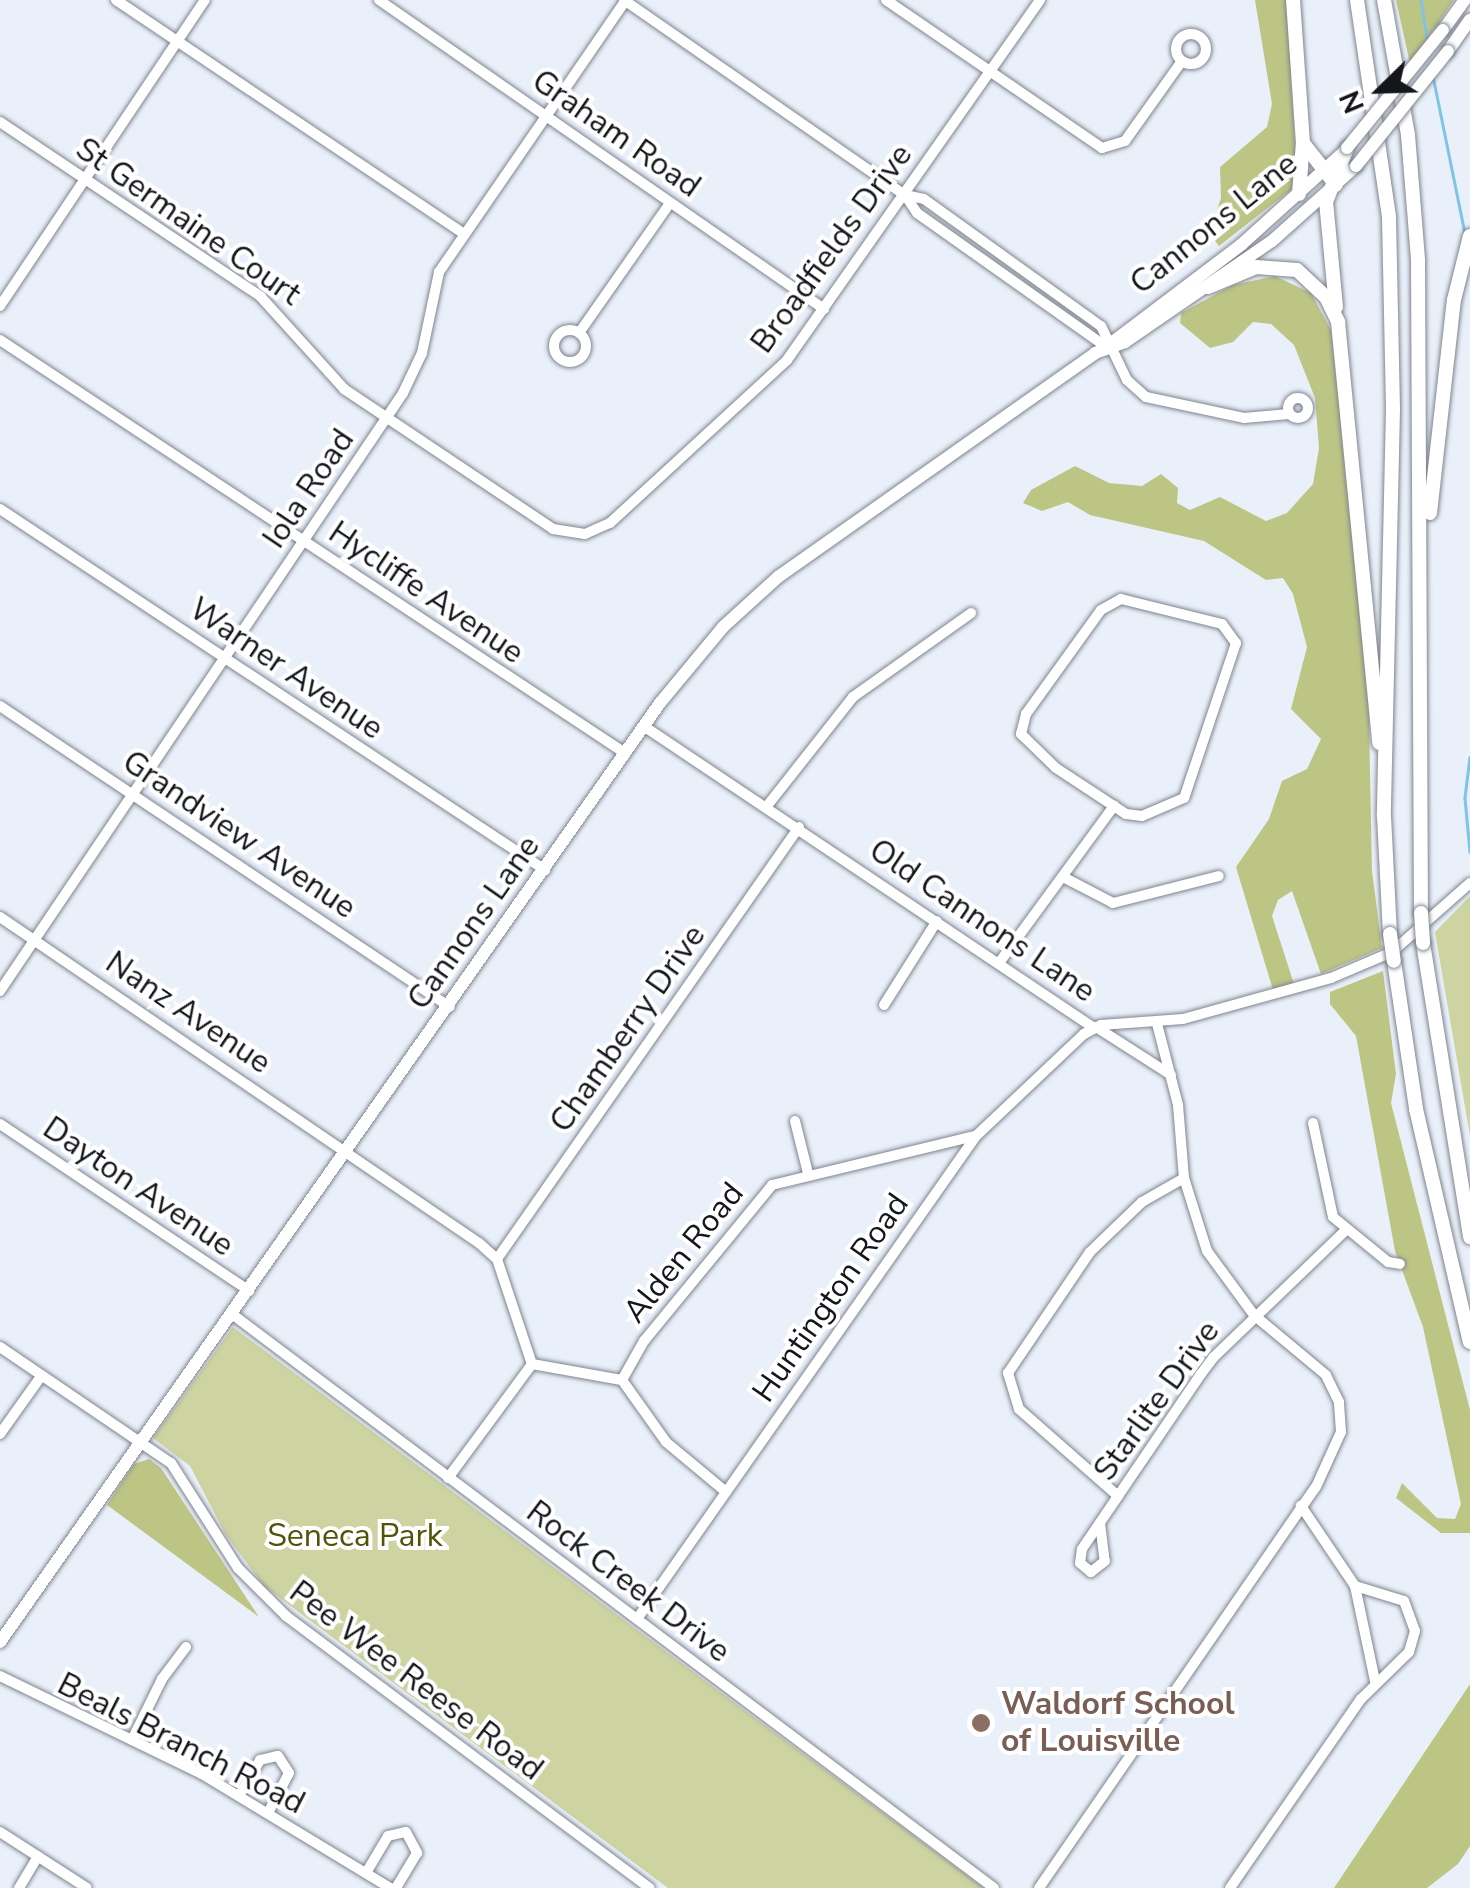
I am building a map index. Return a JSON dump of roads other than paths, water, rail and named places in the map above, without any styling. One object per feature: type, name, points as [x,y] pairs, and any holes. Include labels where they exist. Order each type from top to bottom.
[{"type":"highway","points":[[1294,0],[1303,142],[1300,194]]},
{"type":"highway","points":[[1357,0],[1390,218],[1393,409],[1384,816]]},
{"type":"highway","points":[[1384,0],[1414,183],[1422,599],[1423,943],[1470,1237]]},
{"type":"highway","points":[[1303,142],[1336,185]]},
{"type":"highway","points":[[1347,148],[1336,185],[1326,202],[1384,816],[1390,934],[1416,1110],[1470,1342]]},
{"type":"highway","points":[[1422,599],[1459,272],[1470,236]]},
{"type":"highway","points":[[1204,284],[1256,267],[1298,270],[1326,297],[1338,322]]},
{"type":"main road","name":"Cannons Lane","points":[[1204,284],[1347,148],[1465,0]]},
{"type":"main road","name":"Cannons Lane","points":[[0,1642],[350,1150],[625,753],[701,652],[778,577],[1106,347],[1118,346],[1336,185],[1356,166],[1470,20]]},
{"type":"street","points":[[116,0],[463,234]]},
{"type":"street","points":[[0,306],[206,0]]},
{"type":"street","name":"Graham Road","points":[[379,0],[824,309]]},
{"type":"street","points":[[625,0],[905,195],[917,213],[1106,347]]},
{"type":"street","name":"Iola Road","points":[[0,991],[386,418],[416,367],[435,281],[463,234],[625,0]]},
{"type":"street","points":[[886,0],[1098,146],[1125,141],[1182,62]]},
{"type":"street","name":"Broadfields Drive","points":[[585,534],[610,523],[773,374],[824,309],[1040,0]]},
{"type":"street","name":"St Germaine Court","points":[[0,122],[262,297],[334,381],[386,418],[553,529],[585,534]]},
{"type":"street","points":[[905,195],[924,199],[1101,326],[1106,347],[1127,380],[1163,406],[1264,420],[1289,414]]},
{"type":"street","points":[[580,333],[670,203]]},
{"type":"street","points":[[980,256],[987,244]]},
{"type":"street","points":[[1036,296],[1044,283]]},
{"type":"street","name":"Hycliffe Avenue","points":[[0,340],[625,753]]},
{"type":"street","name":"Warner Avenue","points":[[0,508],[545,870]]},
{"type":"street","points":[[1114,600],[1226,626],[1236,649],[1184,798],[1142,816],[1114,806],[1028,748],[1021,734],[1026,714],[1114,600]]},
{"type":"street","points":[[768,806],[854,698],[971,613]]},
{"type":"street","name":"Grandview Avenue","points":[[0,706],[450,1007]]},
{"type":"street","name":"Old Cannons Lane","points":[[644,727],[768,806],[1095,1028],[1157,1024],[1331,978],[1384,956],[1467,886]]},
{"type":"street","points":[[999,963],[1065,878],[1114,806]]},
{"type":"street","name":"Chamberry Drive","points":[[497,1259],[799,827]]},
{"type":"street","points":[[1065,878],[1113,902],[1220,876]]},
{"type":"street","name":"Nanz Avenue","points":[[0,917],[350,1150],[497,1259]]},
{"type":"street","points":[[884,1005],[937,921]]},
{"type":"street","points":[[1039,1888],[1301,1506],[1339,1442],[1339,1402],[1319,1368],[1254,1315],[1207,1252],[1184,1178],[1171,1075],[1157,1024]]},
{"type":"street","points":[[1095,1028],[1171,1075]]},
{"type":"street","name":"Huntington Road","points":[[637,1620],[976,1136],[1095,1028]]},
{"type":"street","points":[[795,1120],[808,1174]]},
{"type":"street","points":[[1313,1123],[1327,1199],[1346,1230],[1400,1264]]},
{"type":"street","name":"Dayton Avenue","points":[[0,1124],[249,1291]]},
{"type":"street","name":"Alden Road","points":[[622,1380],[644,1341],[744,1213],[772,1185],[976,1136]]},
{"type":"street","points":[[1118,1496],[1020,1409],[1009,1368],[1090,1252],[1142,1202],[1184,1178]]},
{"type":"street","name":"Starlite Drive","points":[[1100,1523],[1214,1357],[1346,1230]]},
{"type":"street","points":[[497,1259],[532,1364]]},
{"type":"street","name":"Rock Creek Drive","points":[[232,1314],[994,1888]]},
{"type":"street","name":"Pee Wee Reese Road","points":[[0,1347],[142,1440],[183,1476],[238,1568],[272,1604],[650,1888]]},
{"type":"street","points":[[532,1364],[622,1380],[666,1442],[726,1492]]},
{"type":"street","points":[[448,1478],[532,1364]]},
{"type":"street","points":[[0,1434],[42,1375]]},
{"type":"street","points":[[1301,1506],[1355,1586],[1376,1681]]},
{"type":"street","points":[[1230,1888],[1376,1681],[1409,1652],[1414,1616],[1404,1601],[1355,1586]]},
{"type":"street","points":[[132,1740],[162,1679],[186,1647]]},
{"type":"street","name":"Beals Branch Road","points":[[0,1676],[238,1796],[385,1886]]},
{"type":"street","points":[[238,1796],[260,1760],[282,1758],[289,1772],[268,1813]]},
{"type":"street","points":[[0,1832],[87,1888]]},
{"type":"street","points":[[366,1872],[388,1836],[406,1832],[417,1853],[385,1886]]},
{"type":"street","points":[[19,1888],[38,1856]]},
{"type":"waterway","points":[[1421,0],[1427,38]]},
{"type":"waterway","points":[[1433,76],[1465,233]]},
{"type":"waterway","points":[[1470,757],[1465,798],[1470,852]]},
{"type":"place","name":"Waldorf School of Louisville","points":[[981,1723]]},
{"type":"park label","name":"Seneca Park","points":[[355,1536]]}]
